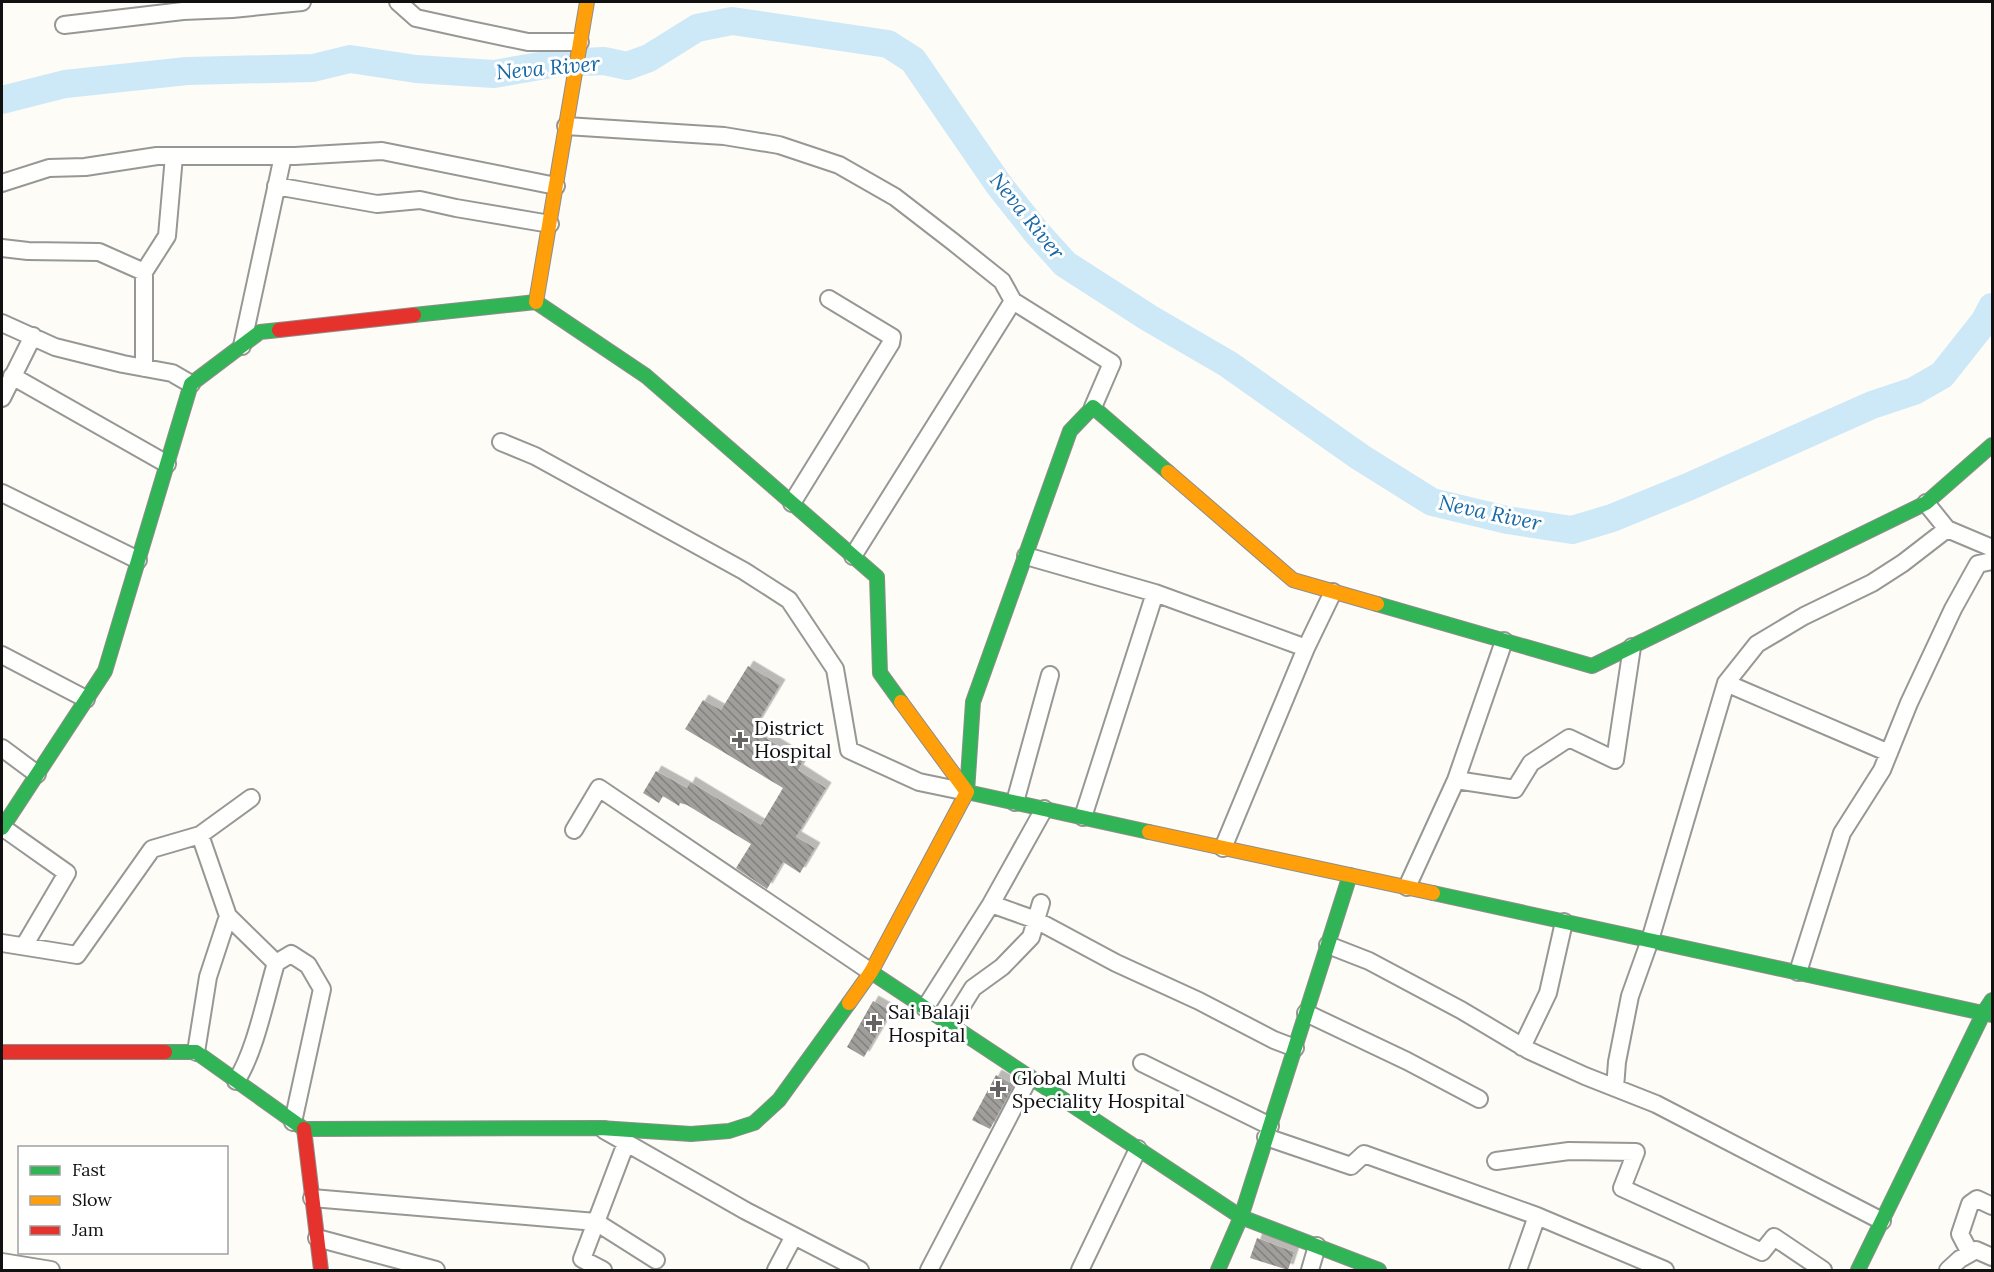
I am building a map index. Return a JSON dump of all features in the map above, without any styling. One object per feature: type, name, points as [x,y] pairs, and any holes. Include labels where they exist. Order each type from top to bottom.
[{"type":"street","points":[[64,25],[183,11],[303,2]]},
{"type":"street","points":[[398,2],[416,18],[466,29],[528,42],[580,42]]},
{"type":"street","points":[[536,302],[587,2]]},
{"type":"street","points":[[2,1053],[196,1052],[298,1125],[600,1128],[692,1134],[729,1131],[754,1123],[779,1100],[871,972],[967,792],[973,702],[1070,430],[1093,407],[1112,363],[1013,301],[1002,281],[952,241],[895,197],[840,165],[779,145],[724,136],[566,126]]},
{"type":"street","points":[[2,183],[49,168],[85,167],[157,156],[283,156],[382,151],[556,186]]},
{"type":"street","points":[[144,368],[144,272],[167,236],[174,156]]},
{"type":"street","points":[[242,346],[283,156]]},
{"type":"street","points":[[276,186],[377,204],[420,200],[550,224]]},
{"type":"street","points":[[2,248],[28,251],[99,252],[144,272]]},
{"type":"street","points":[[792,502],[891,343],[892,337],[829,299]]},
{"type":"street","points":[[853,556],[1013,301]]},
{"type":"street","points":[[24,946],[67,873],[2,827],[105,671],[191,384],[260,332],[536,302],[646,376],[877,577],[880,673],[967,792]]},
{"type":"street","points":[[2,322],[55,347],[172,373],[191,384]]},
{"type":"street","points":[[2,398],[33,336]]},
{"type":"street","points":[[12,376],[167,464]]},
{"type":"street","points":[[1093,407],[1293,580],[1592,666],[1926,503],[1992,445]]},
{"type":"street","points":[[501,442],[535,456],[744,571],[789,600],[836,669],[849,750],[919,782],[1988,1014]]},
{"type":"street","points":[[2,493],[138,560]]},
{"type":"street","points":[[1926,503],[1947,529],[1992,548]]},
{"type":"street","points":[[1615,1088],[1620,1042],[1630,996],[1650,940],[1726,683],[1757,644],[1804,616],[1872,582],[1903,563],[1947,529]]},
{"type":"street","points":[[1026,556],[1155,592],[1306,648]]},
{"type":"street","points":[[1798,972],[1842,833],[1882,770],[1953,609],[1978,564],[1992,561]]},
{"type":"street","points":[[1083,817],[1155,592]]},
{"type":"street","points":[[1223,848],[1306,648],[1333,592]]},
{"type":"street","points":[[1407,888],[1456,780],[1504,641]]},
{"type":"street","points":[[1456,780],[1515,789],[1531,763],[1569,738],[1615,760],[1632,646]]},
{"type":"street","points":[[2,655],[87,699]]},
{"type":"street","points":[[1015,802],[1050,675]]},
{"type":"street","points":[[1726,683],[1889,753]]},
{"type":"street","points":[[2,748],[37,774]]},
{"type":"street","points":[[574,830],[599,788],[1029,1078],[1241,1217],[1378,1270]]},
{"type":"street","points":[[2,943],[77,955],[152,849],[200,835],[251,798]]},
{"type":"street","points":[[925,1008],[991,904],[1044,809]]},
{"type":"street","points":[[200,835],[228,916],[276,963]]},
{"type":"street","points":[[1218,1270],[1241,1217],[1350,875]]},
{"type":"street","points":[[950,1025],[973,988],[1002,967],[1031,937],[1041,903]]},
{"type":"street","points":[[991,904],[1036,920],[1116,963],[1295,1048]]},
{"type":"street","points":[[196,1052],[208,977],[228,916]]},
{"type":"street","points":[[1522,1047],[1548,993],[1564,921]]},
{"type":"street","points":[[1328,945],[1369,961],[1461,1010],[1522,1047],[1585,1076],[1656,1104],[1882,1221]]},
{"type":"street","points":[[236,1081],[253,1042],[276,963],[291,954],[308,965],[322,989],[298,1125],[312,1198],[321,1270]]},
{"type":"street","points":[[1862,1269],[1882,1221],[1988,1014],[1992,999]]},
{"type":"street","points":[[1306,1013],[1479,1099]]},
{"type":"street","points":[[1142,1063],[1268,1131],[1352,1166],[1364,1154],[1537,1216],[1665,1270]]},
{"type":"street","points":[[929,1270],[1029,1078]]},
{"type":"street","points":[[600,1128],[746,1211],[860,1270]]},
{"type":"street","points":[[603,1270],[577,1265],[626,1143]]},
{"type":"street","points":[[1080,1270],[1138,1149]]},
{"type":"street","points":[[1496,1161],[1569,1151],[1636,1152],[1622,1188],[1762,1252],[1774,1237],[1823,1270]]},
{"type":"street","points":[[312,1198],[596,1222],[656,1260]]},
{"type":"street","points":[[1970,1253],[1960,1234],[1970,1204],[1977,1199],[1992,1206]]},
{"type":"street","points":[[1518,1270],[1537,1216]]},
{"type":"street","points":[[776,1270],[794,1236]]},
{"type":"street","points":[[317,1238],[436,1270]]},
{"type":"street","points":[[1310,1270],[1317,1246]]},
{"type":"street","points":[[1948,1270],[1960,1259],[1976,1250],[1992,1257]]},
{"type":"street","points":[[2,1262],[51,1270]]},
{"type":"building","points":[[748,666],[780,685],[753,730],[803,761],[798,770],[826,788],[796,837],[815,848],[800,873],[783,862],[767,889],[736,868],[751,844],[687,805],[680,803],[679,806],[663,796],[659,803],[643,793],[656,771],[687,788],[690,782],[761,825],[783,788],[685,729],[703,700],[721,710]]},
{"type":"building","points":[[873,1001],[891,1011],[864,1057],[847,1047]]},
{"type":"building","points":[[996,1075],[1014,1085],[990,1129],[972,1120]]},
{"type":"building","points":[[1257,1238],[1294,1252],[1288,1270],[1250,1258]]},
{"type":"waterway","name":"Neva River","points":[[2,100],[65,84],[187,71],[313,68],[350,59],[416,69],[494,74],[557,63],[604,61],[627,66],[649,58],[697,28],[732,21],[888,44],[913,60],[999,185],[1065,264],[1149,318],[1228,364],[1360,457],[1432,502],[1507,520],[1572,530],[1612,518],[1688,487],[1872,405],[1914,391],[1942,375],[1984,322],[1992,307]]},
{"type":"traffic: fast","points":[[414,315],[536,302],[646,376],[877,577],[880,673],[901,702]]},
{"type":"traffic: fast","points":[[2,828],[105,671],[191,384],[260,332],[279,330]]},
{"type":"traffic: fast","points":[[1149,832],[967,792],[973,702],[1070,431],[1093,407],[1168,472]]},
{"type":"traffic: fast","points":[[1377,604],[1592,666],[1926,503],[1992,445]]},
{"type":"traffic: fast","points":[[1218,1270],[1241,1217],[1350,875]]},
{"type":"traffic: fast","points":[[1433,893],[1992,1015]]},
{"type":"traffic: fast","points":[[871,972],[1241,1217],[1379,1270]]},
{"type":"traffic: fast","points":[[1858,1270],[1984,1012],[1992,1000]]},
{"type":"traffic: fast","points":[[165,1052],[196,1052],[304,1129],[600,1128],[691,1134],[729,1131],[754,1123],[779,1100],[849,1003]]},
{"type":"traffic: slow","points":[[536,302],[587,2]]},
{"type":"traffic: slow","points":[[1168,472],[1293,580],[1377,604]]},
{"type":"traffic: slow","points":[[849,1003],[871,972],[967,792],[901,702]]},
{"type":"traffic: slow","points":[[1149,832],[1433,893]]},
{"type":"traffic: jam","points":[[279,330],[414,315]]},
{"type":"traffic: jam","points":[[2,1052],[165,1052]]},
{"type":"traffic: jam","points":[[304,1129],[321,1270]]},
{"type":"place","name":"District Hospital","points":[[740,740]]},
{"type":"place","name":"Sai Balaji Hospital","points":[[874,1023]]},
{"type":"place","name":"Global Multi Speciality Hospital","points":[[998,1089]]}]
